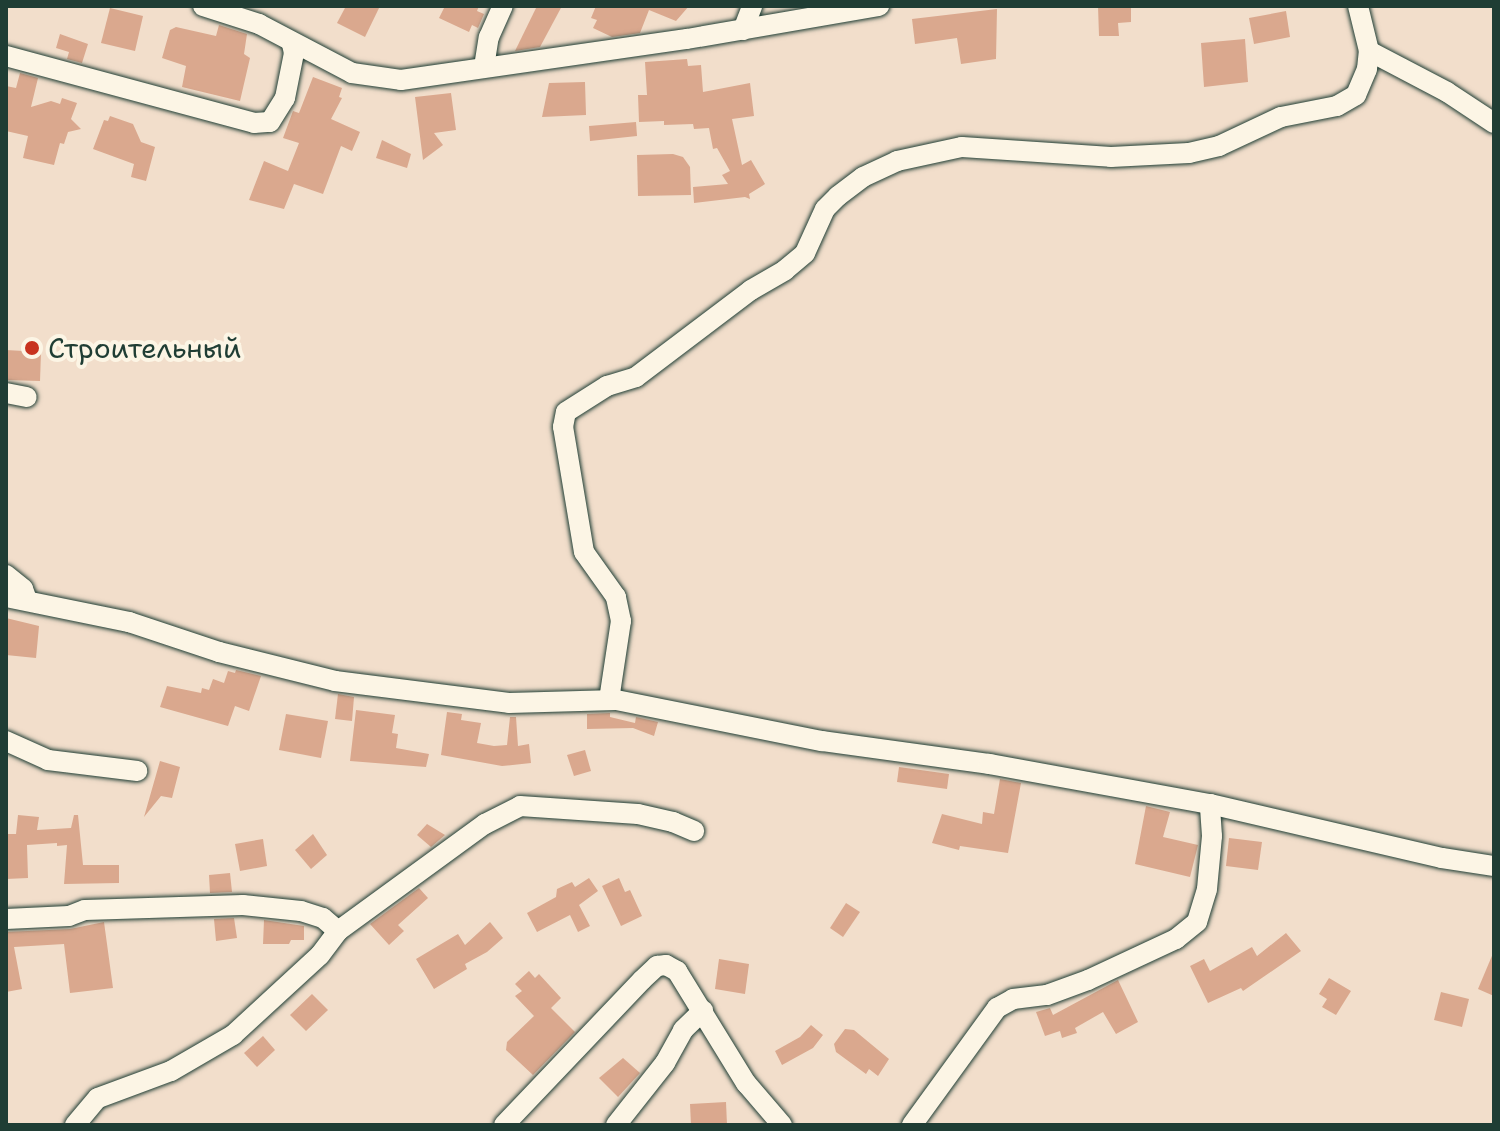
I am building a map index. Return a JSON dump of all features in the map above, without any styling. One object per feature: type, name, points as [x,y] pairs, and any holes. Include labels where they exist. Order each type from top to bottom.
[{"type":"street","points":[[203,6],[262,15],[292,44],[352,73],[401,80],[743,30],[879,6]]},
{"type":"street","points":[[484,67],[489,37],[503,6]]},
{"type":"street","points":[[743,30],[752,6]]},
{"type":"street","points":[[609,700],[621,621],[616,597],[584,552],[563,427],[566,412],[607,386],[636,377],[751,290],[785,270],[805,253],[825,209],[838,196],[863,177],[897,161],[962,147],[1111,157],[1189,153],[1219,146],[1281,117],[1337,106],[1356,95],[1367,69],[1369,51],[1358,6]]},
{"type":"street","points":[[6,56],[254,123],[270,122],[285,98],[294,53],[292,44]]},
{"type":"street","points":[[1369,51],[1447,92],[1494,123]]},
{"type":"street","points":[[6,393],[27,397]]},
{"type":"street","points":[[6,575],[23,589],[16,598],[129,622],[219,652],[335,681],[509,703],[609,700],[822,741],[989,764],[1210,804],[1442,858],[1494,866]]},
{"type":"street","points":[[6,741],[48,760],[137,771]]},
{"type":"street","points":[[912,1125],[997,1008],[1013,999],[1047,995],[1088,980],[1176,939],[1197,922],[1207,889],[1212,836],[1210,804]]},
{"type":"street","points":[[75,1125],[98,1098],[171,1071],[233,1035],[320,955],[338,931],[485,824],[520,806],[638,814],[673,822],[694,831]]},
{"type":"street","points":[[6,919],[69,916],[85,910],[243,905],[301,911],[323,918],[338,931]]},
{"type":"street","points":[[504,1125],[657,966],[666,965],[677,971],[746,1083],[782,1125]]},
{"type":"street","points":[[616,1125],[665,1063],[683,1030],[703,1011]]},
{"type":"building","points":[[346,6],[380,6],[365,37],[337,23]]},
{"type":"building","points":[[445,6],[479,6],[477,11],[484,14],[478,28],[472,25],[469,32],[439,18]]},
{"type":"building","points":[[537,6],[562,6],[540,47],[515,51]]},
{"type":"building","points":[[596,6],[689,6],[676,21],[649,10],[640,33],[612,37],[593,28],[597,20],[591,18]]},
{"type":"building","points":[[1098,6],[1131,6],[1131,22],[1118,23],[1119,36],[1099,36]]},
{"type":"building","points":[[110,8],[143,16],[135,51],[101,43]]},
{"type":"building","points":[[997,9],[996,59],[961,64],[957,38],[915,44],[912,19]]},
{"type":"building","points":[[1286,11],[1290,37],[1254,44],[1249,18]]},
{"type":"building","points":[[219,25],[247,34],[244,54],[250,58],[240,101],[182,87],[186,66],[162,58],[170,30],[176,27],[216,36]]},
{"type":"building","points":[[60,34],[88,44],[82,63],[67,59],[69,52],[56,48]]},
{"type":"building","points":[[1245,39],[1248,82],[1204,87],[1201,43]]},
{"type":"building","points":[[687,59],[688,66],[701,65],[703,92],[750,83],[754,116],[732,119],[742,165],[751,160],[765,184],[749,194],[750,199],[694,203],[693,187],[728,184],[722,175],[730,171],[717,148],[713,149],[709,128],[694,129],[693,124],[664,125],[664,121],[639,122],[638,95],[647,95],[645,62]]},
{"type":"building","points":[[20,73],[38,78],[31,107],[51,101],[60,104],[62,98],[77,103],[71,119],[81,129],[68,132],[64,144],[60,143],[54,165],[23,158],[28,136],[6,131],[6,86],[16,88]]},
{"type":"building","points":[[313,77],[342,88],[339,97],[342,98],[331,119],[360,132],[352,151],[341,146],[323,194],[294,184],[284,209],[249,200],[264,161],[288,171],[299,143],[283,138],[293,111],[299,113]]},
{"type":"building","points":[[585,82],[586,115],[542,117],[549,83]]},
{"type":"building","points":[[451,93],[456,130],[434,133],[443,145],[423,160],[415,97]]},
{"type":"building","points":[[110,116],[133,124],[141,142],[155,147],[146,181],[131,177],[134,164],[93,149],[104,120],[108,121]]},
{"type":"building","points":[[636,122],[637,136],[590,141],[589,126]]},
{"type":"building","points":[[382,140],[411,154],[407,168],[376,158]]},
{"type":"building","points":[[673,154],[683,157],[690,167],[691,195],[638,196],[637,155]]},
{"type":"building","points":[[6,350],[41,352],[40,381],[6,380]]},
{"type":"building","points":[[6,618],[39,626],[36,658],[6,655]]},
{"type":"building","points":[[236,670],[261,676],[249,711],[235,706],[228,726],[160,707],[167,686],[201,693],[202,688],[209,690],[213,679],[224,683],[228,671],[235,673]]},
{"type":"building","points":[[338,694],[354,697],[352,721],[335,719]]},
{"type":"building","points":[[356,710],[395,715],[392,733],[398,734],[396,748],[429,754],[426,767],[350,761]]},
{"type":"building","points":[[447,712],[462,714],[461,720],[481,723],[477,743],[494,746],[507,745],[510,717],[516,717],[518,746],[529,744],[531,763],[502,766],[441,755]]},
{"type":"building","points":[[610,713],[610,717],[635,723],[636,717],[658,722],[654,736],[633,728],[587,729],[587,714]]},
{"type":"building","points":[[286,714],[328,721],[321,758],[279,750]]},
{"type":"building","points":[[585,750],[591,771],[574,776],[567,755]]},
{"type":"building","points":[[160,761],[180,767],[172,798],[161,796],[144,817]]},
{"type":"building","points":[[899,767],[949,774],[947,789],[897,782]]},
{"type":"building","points":[[1000,779],[1021,783],[1008,853],[960,846],[959,850],[932,843],[942,814],[982,824],[983,812],[994,814]]},
{"type":"building","points":[[1146,806],[1170,812],[1163,837],[1198,845],[1190,877],[1135,864]]},
{"type":"building","points":[[18,815],[39,817],[37,830],[71,828],[74,815],[78,815],[83,865],[119,865],[119,883],[64,884],[67,845],[57,846],[57,843],[27,845],[28,878],[6,879],[6,834],[16,834]]},
{"type":"building","points":[[427,824],[445,835],[431,847],[417,835]]},
{"type":"building","points":[[313,834],[327,855],[311,869],[295,850]]},
{"type":"building","points":[[1229,838],[1262,842],[1258,870],[1226,866]]},
{"type":"building","points":[[263,839],[267,866],[240,871],[235,844]]},
{"type":"building","points":[[230,873],[232,892],[210,893],[209,875]]},
{"type":"building","points":[[589,878],[598,891],[579,905],[590,926],[578,932],[570,915],[537,932],[527,913],[556,897],[557,889],[572,882],[575,887]]},
{"type":"building","points":[[619,878],[625,892],[630,890],[642,916],[621,926],[602,886]]},
{"type":"building","points":[[419,888],[428,898],[398,925],[404,931],[389,945],[370,924]]},
{"type":"building","points":[[846,903],[860,912],[843,937],[830,928]]},
{"type":"building","points":[[234,918],[237,938],[216,941],[214,919]]},
{"type":"building","points":[[264,920],[304,926],[304,940],[291,940],[289,944],[263,944]]},
{"type":"building","points":[[104,922],[113,988],[70,993],[64,944],[14,947],[22,989],[6,992],[6,932],[70,929]]},
{"type":"building","points":[[490,922],[503,938],[487,952],[465,964],[467,969],[434,989],[416,959],[458,934],[465,945]]},
{"type":"building","points":[[1286,933],[1301,951],[1243,991],[1241,988],[1208,1003],[1190,966],[1204,959],[1210,971],[1252,947],[1257,956]]},
{"type":"building","points":[[1494,951],[1494,996],[1478,989]]},
{"type":"building","points":[[719,959],[749,964],[745,994],[715,989]]},
{"type":"building","points":[[529,971],[535,978],[539,974],[561,998],[551,1008],[575,1032],[533,1075],[506,1050],[507,1042],[534,1016],[515,996],[522,991],[515,984]]},
{"type":"building","points":[[1329,978],[1351,991],[1336,1015],[1322,1007],[1327,999],[1319,994]]},
{"type":"building","points":[[1118,980],[1138,1022],[1116,1034],[1103,1012],[1075,1028],[1077,1033],[1062,1038],[1060,1031],[1045,1036],[1036,1012],[1050,1008],[1053,1015]]},
{"type":"building","points":[[1441,992],[1469,999],[1462,1027],[1434,1020]]},
{"type":"building","points":[[312,994],[328,1010],[306,1031],[290,1015]]},
{"type":"building","points":[[811,1025],[823,1035],[813,1048],[782,1065],[775,1051],[800,1037]]},
{"type":"building","points":[[845,1029],[854,1030],[889,1059],[878,1076],[869,1069],[866,1074],[836,1052],[834,1044]]},
{"type":"building","points":[[263,1036],[275,1050],[257,1067],[244,1053]]},
{"type":"building","points":[[623,1058],[640,1073],[618,1097],[599,1078]]},
{"type":"building","points":[[726,1102],[727,1125],[691,1125],[690,1104]]},
{"type":"place","name":"Строительный","points":[[32,348]]}]
